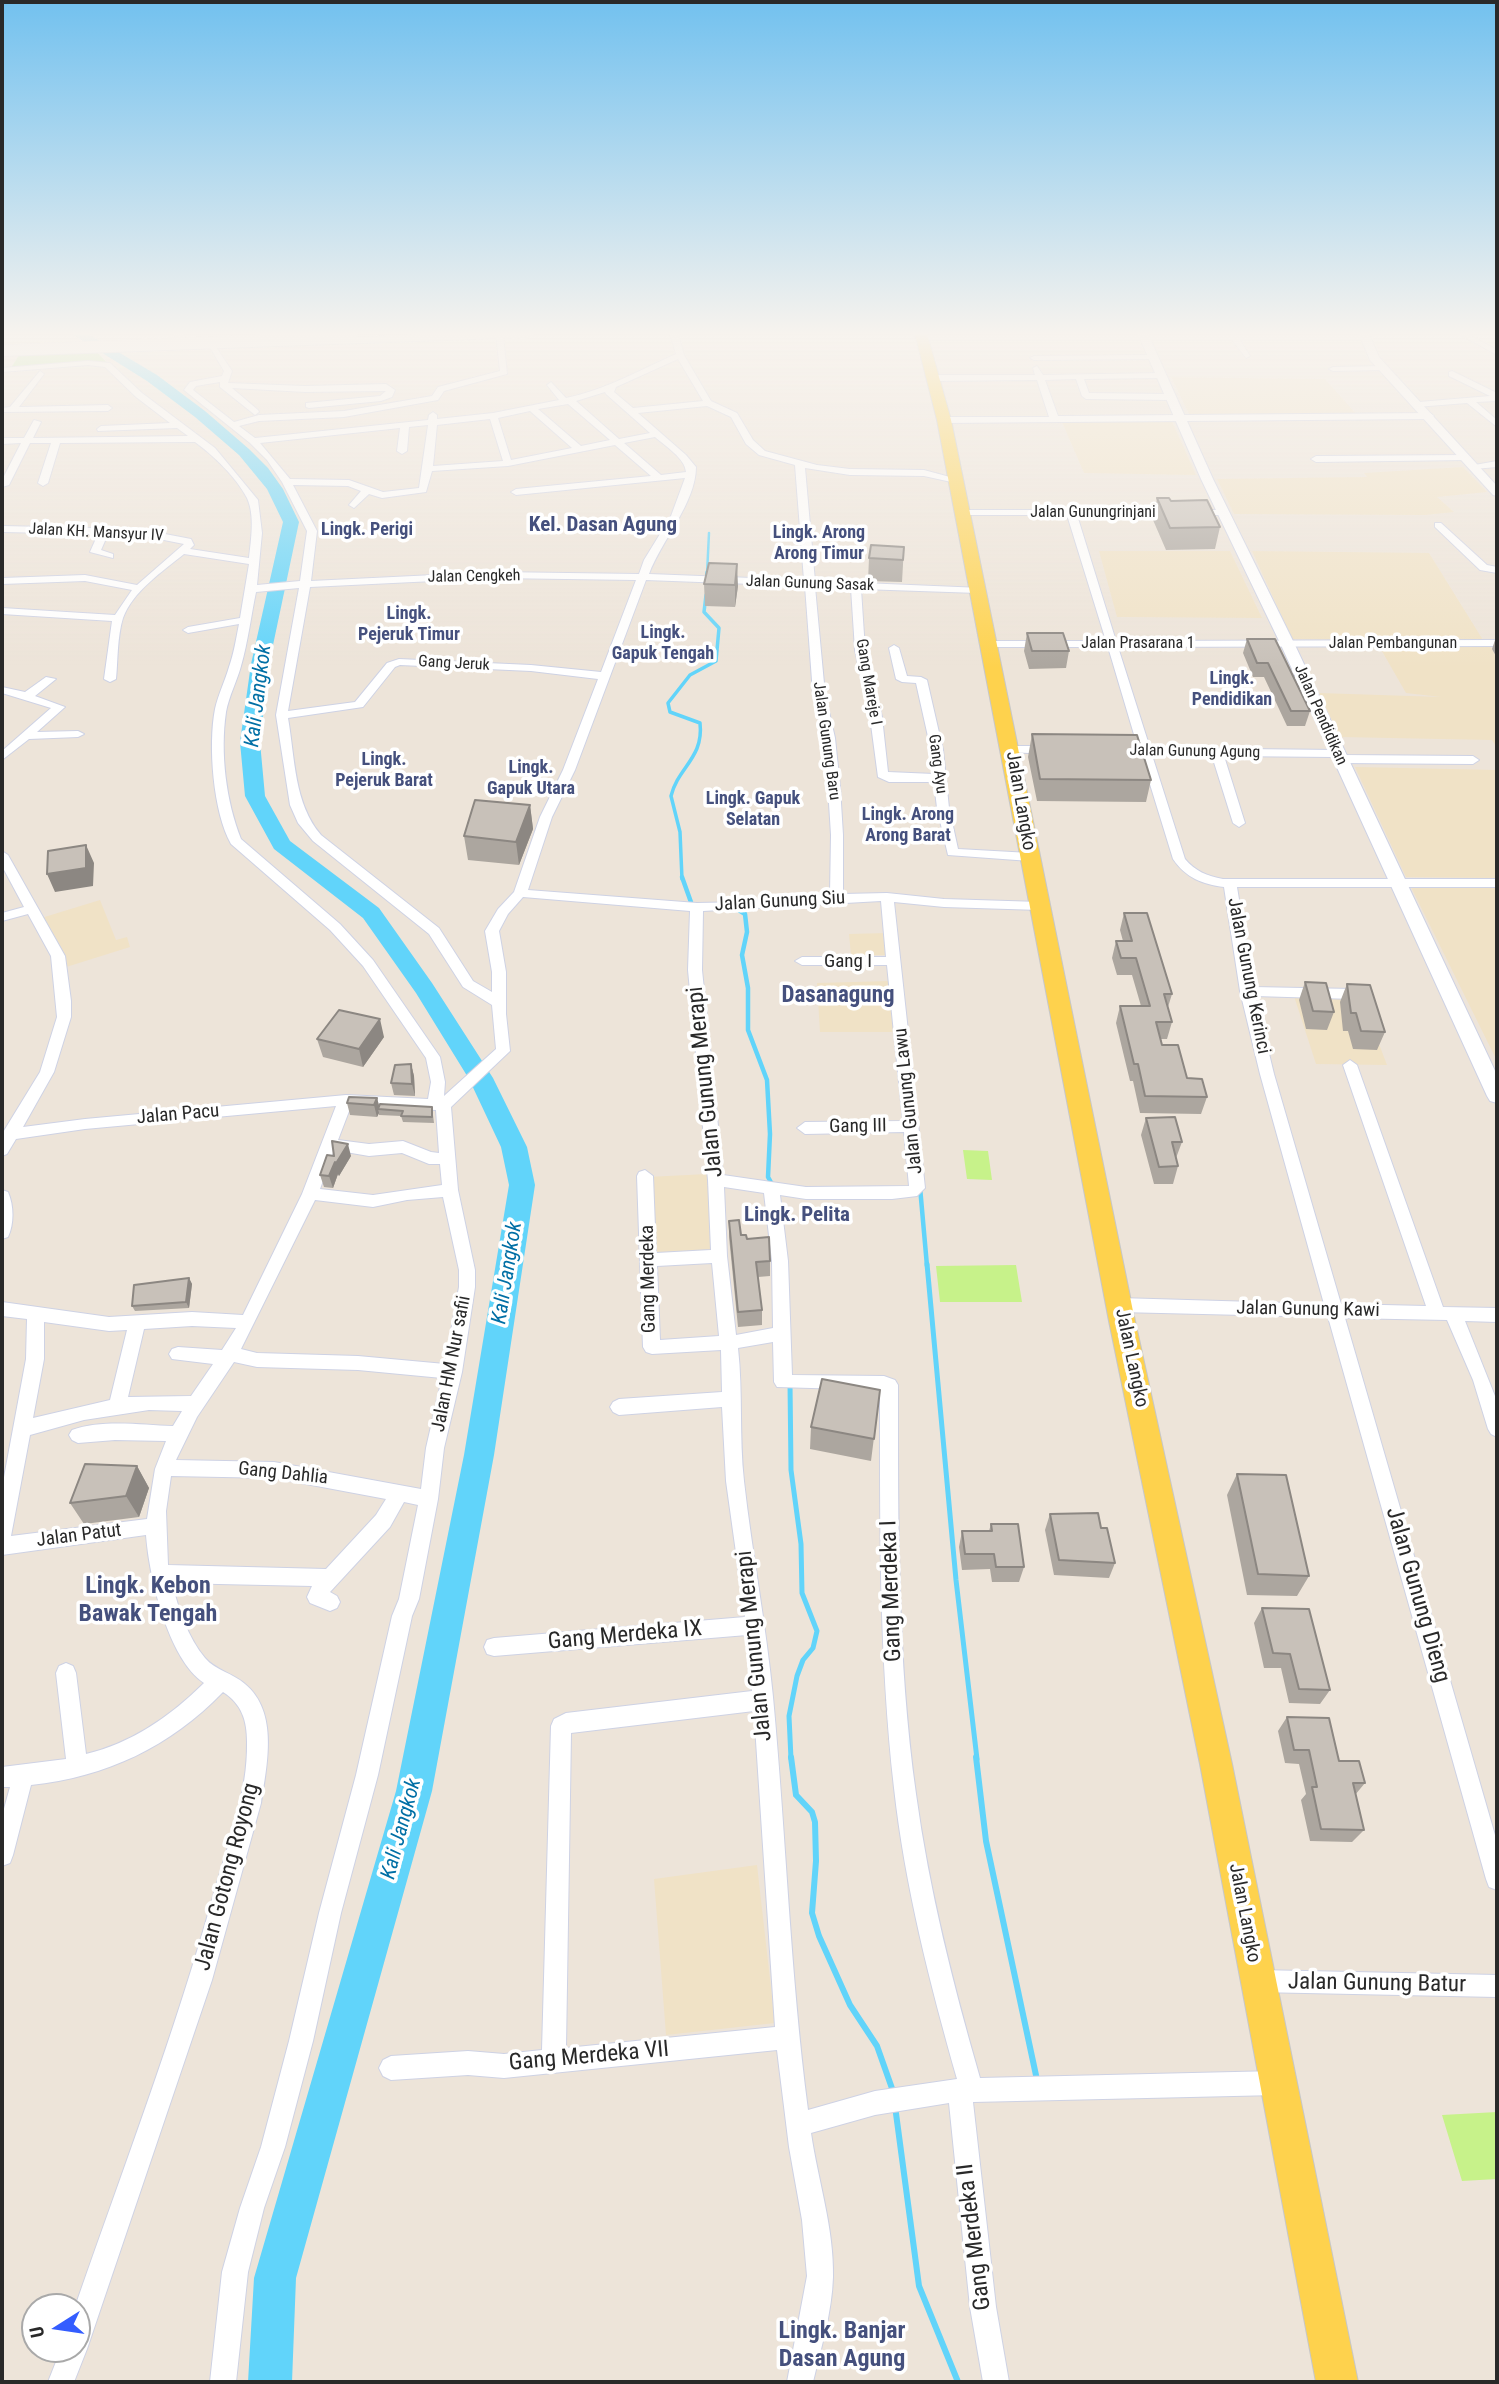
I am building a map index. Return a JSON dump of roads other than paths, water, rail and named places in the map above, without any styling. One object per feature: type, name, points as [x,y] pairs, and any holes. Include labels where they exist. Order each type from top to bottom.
[{"type":"main road","name":"Jalan Langko","points":[[949,445],[1119,1305],[1216,1764],[1337,2382]]},
{"type":"main road","name":"Jalan Pendidikan","points":[[1192,445],[1288,645],[1497,1096]]},
{"type":"street","points":[[4,485],[26,445]]},
{"type":"street","points":[[43,483],[55,445]]},
{"type":"street","name":"Jalan HM Nur safii","points":[[205,445],[238,478],[253,500],[257,533],[254,562],[258,588],[245,620],[236,664],[221,709],[218,740],[220,778],[232,835],[335,927],[368,962],[433,1057],[442,1103],[450,1190],[467,1279],[465,1309],[435,1448],[429,1499]]},
{"type":"street","points":[[257,445],[287,482],[312,531],[282,715],[296,805],[304,822],[317,838],[434,931],[468,984],[499,1003]]},
{"type":"street","points":[[402,451],[403,445]]},
{"type":"street","points":[[287,482],[342,482],[389,495],[423,490],[431,445]]},
{"type":"street","points":[[502,445],[508,463]]},
{"type":"street","points":[[575,445],[578,448]]},
{"type":"street","points":[[428,469],[508,463],[593,445]]},
{"type":"street","points":[[620,445],[657,477]]},
{"type":"street","points":[[442,1103],[503,1051],[499,972],[492,931],[503,912],[520,893],[546,817],[569,771],[642,577],[658,543],[676,516],[692,471],[688,463],[668,445]]},
{"type":"street","points":[[753,445],[800,465],[850,472],[955,473]]},
{"type":"street","points":[[1455,445],[1497,493]]},
{"type":"street","points":[[757,449],[834,466],[955,473]]},
{"type":"street","points":[[1317,459],[1497,464]]},
{"type":"street","points":[[800,465],[810,584]]},
{"type":"street","points":[[516,492],[565,491],[657,477],[689,475]]},
{"type":"street","points":[[354,505],[368,489]]},
{"type":"street","name":"Jalan Gunungrinjani","points":[[962,513],[1072,515],[1223,512]]},
{"type":"street","name":"Jalan Gunung Kerinci","points":[[1072,515],[1180,862],[1199,877],[1230,883],[1247,991],[1267,1074],[1333,1311]]},
{"type":"street","points":[[1438,525],[1484,568],[1497,570]]},
{"type":"street","name":"Jalan KH. Mansyur IV","points":[[2,529],[148,534],[186,547],[254,562]]},
{"type":"street","points":[[104,532],[95,552],[109,556]]},
{"type":"street","points":[[110,679],[118,618],[139,588],[186,547]]},
{"type":"street","name":"Jalan Cengkeh","points":[[258,588],[461,576],[642,577]]},
{"type":"street","name":"Jalan Gunung Sasak","points":[[642,577],[978,590]]},
{"type":"street","points":[[2,581],[85,578],[139,588]]},
{"type":"street","name":"Jalan Gunung Baru","points":[[810,584],[819,694],[829,738],[834,787],[837,835],[836,898]]},
{"type":"street","name":"Gang Mareje I","points":[[856,586],[860,650],[876,717],[884,777],[940,778]]},
{"type":"street","points":[[2,611],[118,618]]},
{"type":"street","points":[[188,630],[245,620]]},
{"type":"street","name":"Jalan Pembangunan","points":[[1288,645],[1497,643]]},
{"type":"street","name":"Jalan Prasarana 1","points":[[988,644],[1288,645]]},
{"type":"street","name":"Gang Ayu","points":[[894,649],[902,679],[921,680],[937,750],[951,852],[1030,857]]},
{"type":"street","name":"Gang Jeruk","points":[[282,715],[359,705],[391,665],[399,662],[531,668],[605,676]]},
{"type":"street","points":[[26,696],[50,679]]},
{"type":"street","points":[[2,690],[59,707],[2,757]]},
{"type":"street","points":[[23,736],[78,734]]},
{"type":"street","points":[[1011,750],[1069,750]]},
{"type":"street","name":"Jalan Gunung Agung","points":[[1119,751],[1473,760]]},
{"type":"street","points":[[1217,752],[1239,823]]},
{"type":"street","points":[[2,855],[6,876],[31,909],[58,956],[64,1017],[47,1072],[2,1150]]},
{"type":"street","points":[[1230,883],[1497,883]]},
{"type":"street","name":"Jalan Gunung Siu","points":[[520,893],[695,907],[887,897],[944,903],[1040,906]]},
{"type":"street","name":"Jalan Gunung Lawu","points":[[716,1180],[806,1193],[914,1191],[918,1185],[887,897]]},
{"type":"street","name":"Jalan Gunung Merapi","points":[[695,907],[695,970],[716,1180],[719,1256],[732,1375],[730,1399],[735,1481],[756,1625],[787,2038],[798,2125],[815,2220],[820,2276],[800,2382]]},
{"type":"street","points":[[2,917],[31,909]]},
{"type":"street","name":"Gang I","points":[[802,961],[894,961]]},
{"type":"street","points":[[1247,991],[1353,994]]},
{"type":"street","points":[[1350,1065],[1445,1313],[1482,1380],[1497,1429]]},
{"type":"street","points":[[2,1309],[91,1323],[137,1324],[192,1319],[248,1322],[310,1194],[346,1100]]},
{"type":"street","name":"Jalan Pacu","points":[[10,1134],[346,1100],[442,1103]]},
{"type":"street","name":"Gang III","points":[[805,1128],[911,1126]]},
{"type":"street","points":[[331,1144],[369,1150],[403,1147],[429,1157],[447,1159]]},
{"type":"street","name":"Gang Merdeka","points":[[645,1176],[652,1347],[728,1343]]},
{"type":"street","name":"Gang Merdeka I","points":[[774,1188],[780,1261],[781,1334],[790,1382],[889,1385],[891,1608],[900,1748],[925,1911],[966,2090]]},
{"type":"street","points":[[310,1194],[373,1201],[407,1194],[450,1190]]},
{"type":"street","points":[[2,1196],[5,1211],[2,1233]]},
{"type":"street","points":[[648,1260],[719,1256]]},
{"type":"street","name":"Jalan Gunung Kawi","points":[[1119,1305],[1497,1315]]},
{"type":"street","name":"Jalan Gunung Dieng","points":[[1333,1311],[1497,1879]]},
{"type":"street","points":[[2,1536],[35,1359],[36,1314]]},
{"type":"street","name":"Jalan Gotong Royong","points":[[91,2297],[201,1980],[250,1803],[257,1752],[251,1709],[238,1689],[200,1667],[192,1656],[169,1608],[159,1574],[156,1526],[157,1503],[165,1468],[178,1434],[194,1404],[229,1356],[248,1322]]},
{"type":"street","points":[[118,1404],[137,1324]]},
{"type":"street","points":[[728,1343],[781,1334]]},
{"type":"street","points":[[178,1354],[358,1363],[453,1371]]},
{"type":"street","points":[[620,1407],[730,1399]]},
{"type":"street","points":[[20,1430],[118,1404],[194,1404]]},
{"type":"street","points":[[78,1434],[178,1434]]},
{"type":"street","name":"Gang Dahlia","points":[[165,1468],[274,1470],[429,1499]]},
{"type":"street","points":[[330,1602],[317,1597],[330,1578],[383,1521],[400,1492]]},
{"type":"street","points":[[223,2382],[235,2272],[252,2208],[273,2147],[301,2041],[330,1913],[367,1775],[402,1616],[409,1599],[429,1499]]},
{"type":"street","name":"Jalan Patut","points":[[2,1546],[156,1526]]},
{"type":"street","points":[[159,1574],[330,1578]]},
{"type":"street","name":"Gang Merdeka IX","points":[[494,1647],[756,1625]]},
{"type":"street","points":[[66,1673],[70,1725],[78,1768]]},
{"type":"street","points":[[2,1855],[13,1777],[78,1768],[128,1752],[159,1736],[197,1707],[221,1680]]},
{"type":"street","points":[[554,2062],[561,1726],[566,1723],[763,1700]]},
{"type":"street","name":"Jalan Gunung Batur","points":[[1257,1982],[1497,1986]]},
{"type":"street","name":"Gang Merdeka VII","points":[[391,2068],[554,2062],[787,2038]]},
{"type":"street","points":[[798,2125],[875,2103],[966,2090],[1277,2083]]},
{"type":"street","name":"Gang Merdeka II","points":[[966,2090],[981,2294],[996,2382]]},
{"type":"street","points":[[61,2382],[68,2363]]},
{"type":"waterway","name":"Kali Jangkok","points":[[237,445],[267,476],[291,522],[260,664],[250,742],[255,796],[281,845],[371,913],[424,988],[481,1078],[514,1147],[522,1185],[479,1455],[414,1791],[275,2278],[270,2382]]},
{"type":"waterway","points":[[707,574],[709,533]]},
{"type":"waterway","points":[[706,580],[707,572]]},
{"type":"waterway","points":[[682,879],[680,832],[671,796],[698,745],[700,723],[670,712],[668,703],[690,675],[716,661],[719,628],[704,612],[706,595]]},
{"type":"waterway","points":[[682,877],[692,905]]},
{"type":"waterway","points":[[734,907],[745,914],[747,932],[742,955],[748,988],[748,1030],[767,1080],[770,1134],[768,1177],[773,1186]]},
{"type":"waterway","points":[[920,1187],[927,1266]]},
{"type":"waterway","points":[[927,1264],[956,1580],[977,1759]]},
{"type":"waterway","points":[[790,1383],[791,1470],[801,1544],[802,1593],[817,1631],[813,1648],[803,1660],[797,1676],[789,1716],[791,1759]]},
{"type":"waterway","points":[[791,1757],[796,1795],[812,1812],[815,1822],[816,1861],[812,1913],[819,1936],[850,2005],[877,2046],[894,2094]]},
{"type":"waterway","points":[[976,1757],[986,1841],[1037,2080]]},
{"type":"waterway","points":[[895,2106],[919,2286],[958,2382]]},
{"type":"district","name":"Kel. Dasan Agung","points":[[603,526]]},
{"type":"district","name":"Lingk. Perigi","points":[[367,530]]},
{"type":"district","name":"Lingk. Arong Arong Timur","points":[[819,543]]},
{"type":"district","name":"Lingk. Pejeruk Timur","points":[[409,624]]},
{"type":"district","name":"Lingk. Gapuk Tengah","points":[[663,643]]},
{"type":"district","name":"Lingk. Pendidikan","points":[[1232,689]]},
{"type":"district","name":"Lingk. Pejeruk Barat","points":[[384,770]]},
{"type":"district","name":"Lingk. Gapuk Utara","points":[[531,778]]},
{"type":"district","name":"Lingk. Gapuk Selatan","points":[[753,809]]},
{"type":"district","name":"Lingk. Arong Arong Barat","points":[[908,825]]},
{"type":"district","name":"Dasanagung","points":[[838,996]]},
{"type":"district","name":"Lingk. Pelita","points":[[797,1216]]},
{"type":"district","name":"Lingk. Kebon Bawak Tengah","points":[[148,1601]]},
{"type":"district","name":"Lingk. Banjar Dasan Agung","points":[[842,2346]]}]
